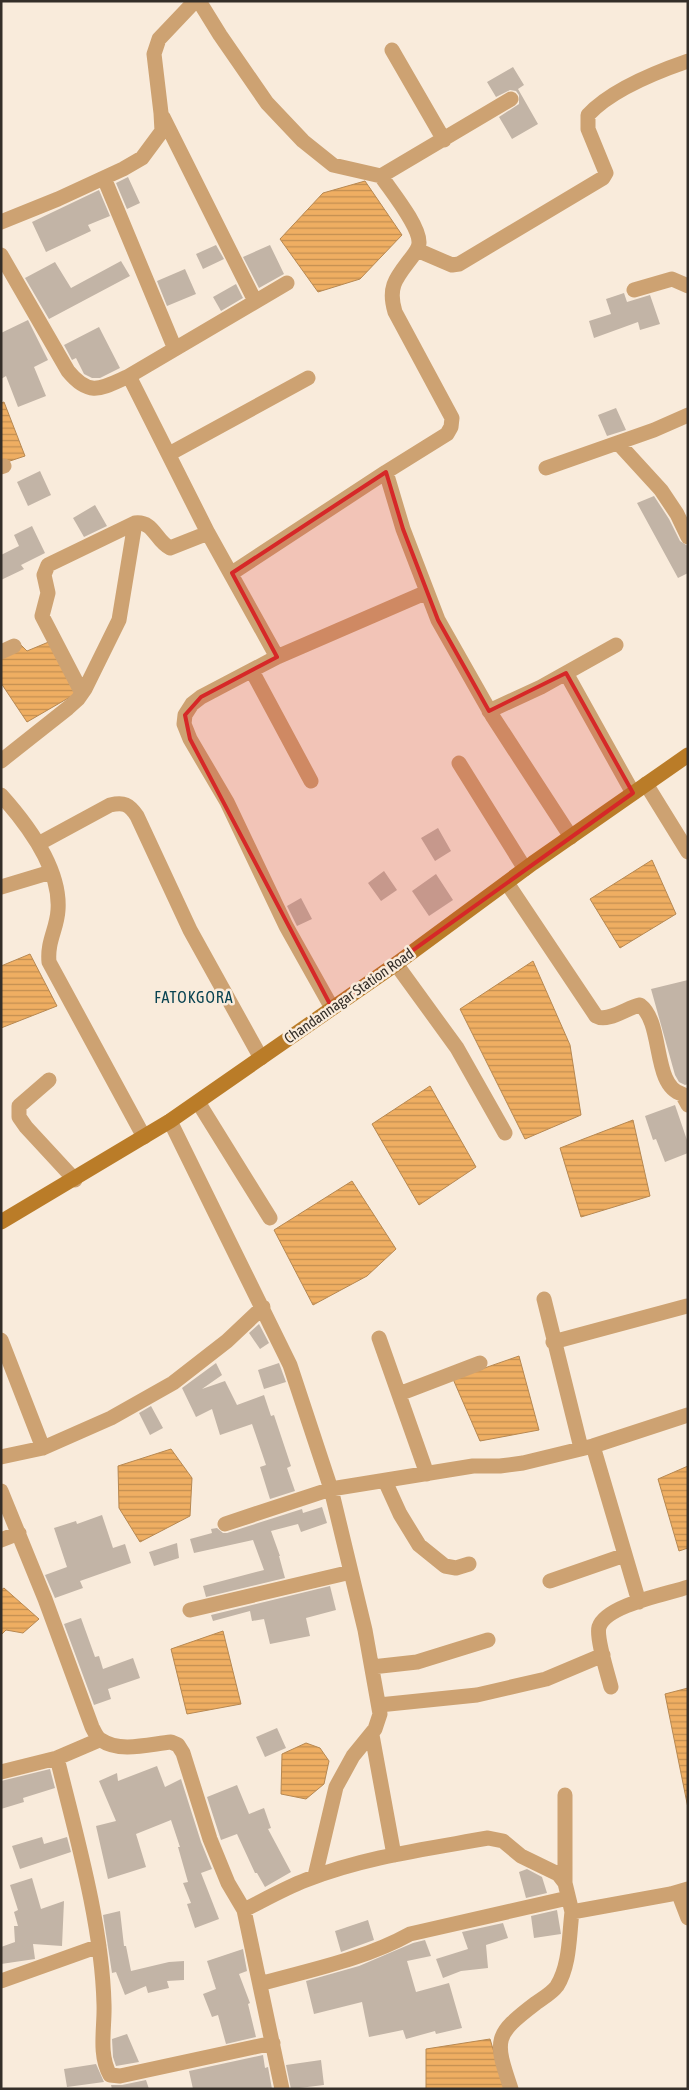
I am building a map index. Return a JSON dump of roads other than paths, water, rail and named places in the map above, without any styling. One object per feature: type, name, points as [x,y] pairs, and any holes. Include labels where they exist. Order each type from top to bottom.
[{"type":"main road","name":"Chandannagar Station Road","points":[[1,1222],[75,1180],[198,1102],[396,964],[526,869],[688,755]]},
{"type":"street","points":[[1,222],[58,199],[142,158],[162,131],[162,114],[154,54],[159,39],[194,1]]},
{"type":"street","points":[[199,1],[267,103],[303,142],[332,165],[381,176],[511,99]]},
{"type":"street","points":[[392,50],[444,140]]},
{"type":"street","points":[[417,250],[452,265],[459,264],[603,178],[606,173],[588,129],[588,115],[594,108],[627,87],[688,61]]},
{"type":"street","points":[[162,114],[255,301]]},
{"type":"street","points":[[232,573],[447,434],[451,427],[452,418],[395,312],[391,298],[393,283],[417,250],[419,243],[415,227],[381,176]]},
{"type":"street","points":[[104,178],[175,349]]},
{"type":"street","points":[[1,256],[68,371],[78,383],[89,389],[105,387],[129,376],[287,283]]},
{"type":"street","points":[[634,290],[672,279],[688,286]]},
{"type":"street","points":[[129,376],[208,533],[232,573],[277,657]]},
{"type":"street","points":[[169,454],[308,378]]},
{"type":"street","points":[[546,468],[618,443],[688,415]]},
{"type":"street","points":[[618,443],[661,490],[677,514],[688,537]]},
{"type":"street","points":[[386,472],[402,529],[438,620],[489,711],[571,837]]},
{"type":"street","points":[[82,693],[42,616],[48,593],[45,570],[48,565],[135,522],[143,522],[150,526],[164,545],[170,548],[208,533]]},
{"type":"street","points":[[1,761],[68,708],[82,693],[119,620],[135,522]]},
{"type":"street","points":[[332,1008],[286,926],[227,802],[190,739],[184,724],[185,715],[192,704],[200,697],[277,657],[427,592]]},
{"type":"street","points":[[489,711],[566,673],[616,644]]},
{"type":"street","points":[[252,670],[311,781]]},
{"type":"street","points":[[566,673],[633,793]]},
{"type":"street","points":[[459,764],[526,869]]},
{"type":"street","points":[[646,784],[688,852]]},
{"type":"street","points":[[1,795],[38,844],[56,887],[58,914],[48,949],[49,962],[144,1137]]},
{"type":"street","points":[[38,844],[110,804],[121,802],[130,805],[137,816],[190,930],[261,1058]]},
{"type":"street","points":[[1,887],[51,872]]},
{"type":"street","points":[[507,883],[596,1016],[600,1018],[607,1017],[640,1005],[645,1009],[654,1030],[666,1080],[672,1090],[682,1094],[688,1106]]},
{"type":"street","points":[[396,964],[457,1048],[505,1133]]},
{"type":"street","points":[[49,1080],[19,1106],[19,1117],[39,1142],[75,1180]]},
{"type":"street","points":[[198,1102],[270,1218]]},
{"type":"street","points":[[170,1121],[290,1365],[331,1489],[372,1667],[380,1714],[372,1735],[353,1756],[336,1787],[315,1876]]},
{"type":"street","points":[[544,1300],[553,1342],[639,1602]]},
{"type":"street","points":[[553,1342],[687,1306]]},
{"type":"street","points":[[1,1457],[43,1448],[111,1418],[173,1383],[227,1341],[263,1307]]},
{"type":"street","points":[[379,1338],[427,1474]]},
{"type":"street","points":[[1,1340],[43,1448]]},
{"type":"street","points":[[398,1394],[480,1363]]},
{"type":"street","points":[[225,1524],[331,1489],[473,1466],[500,1466],[523,1463],[587,1447],[688,1415]]},
{"type":"street","points":[[385,1481],[400,1514],[418,1545],[445,1566],[456,1568],[469,1564]]},
{"type":"street","points":[[1,1491],[45,1599],[92,1727],[99,1740],[122,1747],[171,1742],[178,1745],[183,1753],[210,1839],[228,1883],[244,1910],[282,2089]]},
{"type":"street","points":[[1,1540],[19,1534]]},
{"type":"street","points":[[550,1581],[625,1555]]},
{"type":"street","points":[[190,1610],[351,1572]]},
{"type":"street","points":[[611,1687],[599,1628],[605,1618],[619,1609],[688,1587]]},
{"type":"street","points":[[372,1667],[418,1662],[488,1640]]},
{"type":"street","points":[[379,1705],[477,1695],[546,1679],[603,1655]]},
{"type":"street","points":[[372,1735],[394,1855]]},
{"type":"street","points":[[1,1772],[57,1758],[99,1740]]},
{"type":"street","points":[[57,1758],[78,1842],[99,1946],[104,2004],[103,2052],[109,2082],[120,2076],[273,2043]]},
{"type":"street","points":[[511,2089],[502,2062],[500,2040],[505,2029],[518,2016],[556,1988],[565,1971],[568,1897],[566,1795]]},
{"type":"street","points":[[244,1910],[315,1876],[394,1855],[488,1838],[503,1841],[521,1856],[558,1874],[568,1897]]},
{"type":"street","points":[[260,1984],[352,1957],[393,1943],[410,1934],[568,1897],[683,1890],[688,1918]]},
{"type":"street","points":[[1,1981],[99,1946]]},
{"type":"district","name":"FATOKGORA","points":[[194,997]]}]
